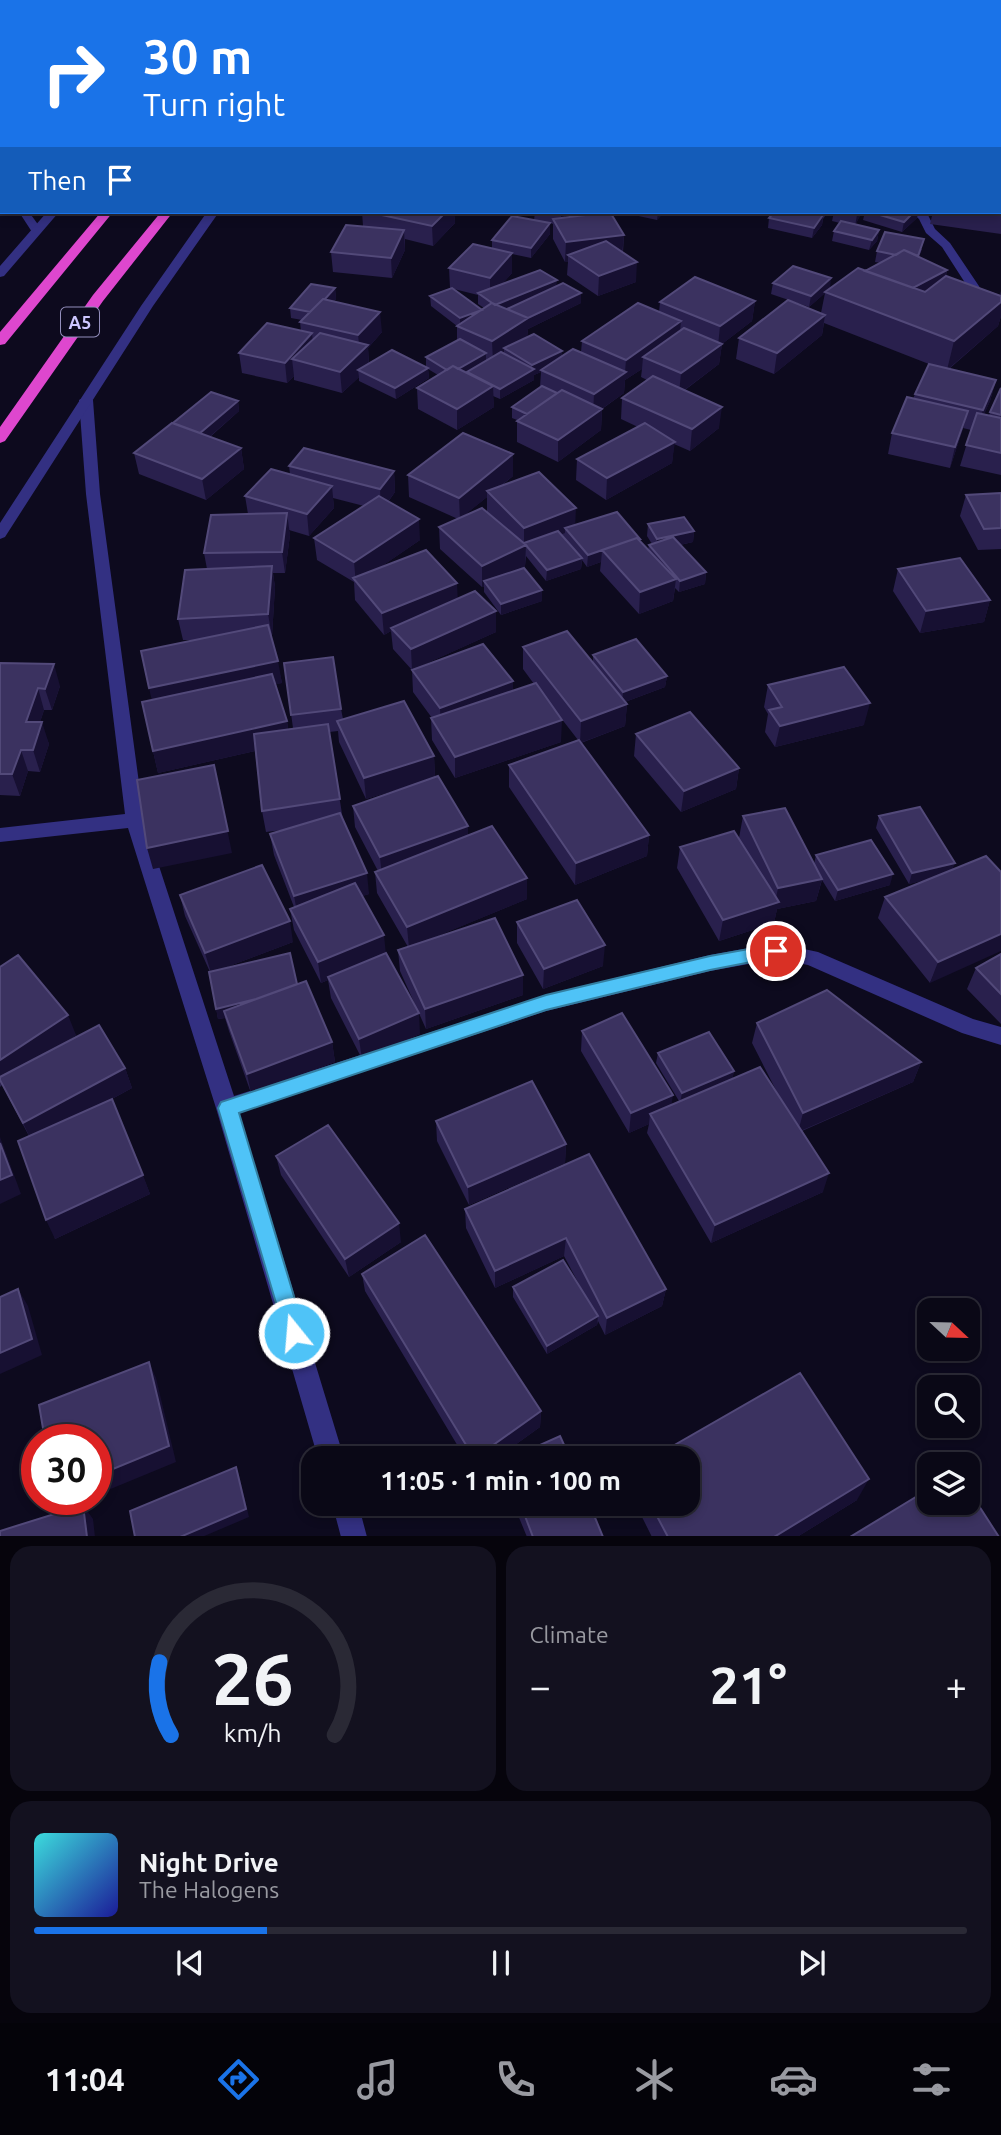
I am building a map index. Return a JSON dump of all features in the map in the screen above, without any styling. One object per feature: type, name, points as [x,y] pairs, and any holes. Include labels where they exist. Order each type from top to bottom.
[{"type":"highway","name":"A5","points":[[0,341],[105,214]]},
{"type":"highway","name":"A5","points":[[0,438],[98,298],[165,214]]},
{"type":"street","points":[[25,214],[36,230]]},
{"type":"street","points":[[0,273],[50,214]]},
{"type":"street","points":[[0,534],[181,256],[212,214]]},
{"type":"street","points":[[919,214],[924,217],[930,231],[946,245],[982,300],[1001,308]]},
{"type":"street","points":[[86,400],[93,494],[135,820],[228,1108],[327,1446]]},
{"type":"street","points":[[0,835],[135,820]]},
{"type":"street","points":[[228,1108],[546,1003],[710,963],[776,951],[811,958],[969,1027],[1001,1037]]},
{"type":"street","points":[[349,1516],[354,1536]]},
{"type":"building","points":[[377,214],[444,214],[432,226]]},
{"type":"building","points":[[611,214],[624,235],[566,242],[553,219]]},
{"type":"building","points":[[772,214],[823,215],[814,228],[769,218]]},
{"type":"building","points":[[877,214],[912,214],[904,222]]},
{"type":"building","points":[[512,216],[550,223],[531,248],[492,240]]},
{"type":"building","points":[[841,221],[879,230],[872,240],[834,231]]},
{"type":"building","points":[[346,225],[404,230],[391,258],[331,252]]},
{"type":"building","points":[[885,232],[924,239],[918,256],[904,250],[896,255],[877,251]]},
{"type":"building","points":[[606,241],[637,262],[599,276],[568,255]]},
{"type":"building","points":[[473,244],[512,253],[490,278],[449,268]]},
{"type":"building","points":[[904,250],[947,270],[913,288],[865,271]]},
{"type":"building","points":[[793,266],[831,278],[811,296],[773,283]]},
{"type":"building","points":[[858,268],[925,292],[946,276],[1001,296],[1001,302],[954,341],[825,292]]},
{"type":"building","points":[[540,270],[557,280],[495,305],[478,293]]},
{"type":"building","points":[[695,277],[755,301],[720,326],[660,302]]},
{"type":"building","points":[[563,283],[581,293],[528,318],[507,309]]},
{"type":"building","points":[[311,284],[335,288],[310,312],[290,308]]},
{"type":"building","points":[[452,288],[482,310],[460,318],[430,296]]},
{"type":"building","points":[[323,299],[380,312],[358,335],[300,322]]},
{"type":"building","points":[[788,300],[825,315],[777,353],[739,338]]},
{"type":"building","points":[[492,303],[528,318],[492,341],[457,326]]},
{"type":"building","points":[[638,303],[681,321],[626,360],[582,341]]},
{"type":"building","points":[[267,323],[312,333],[285,363],[239,353]]},
{"type":"building","points":[[684,328],[722,344],[681,373],[643,357]]},
{"type":"building","points":[[320,333],[368,345],[340,372],[292,359]]},
{"type":"building","points":[[534,334],[562,351],[532,365],[504,348]]},
{"type":"building","points":[[460,339],[486,353],[458,369],[453,366],[447,370],[426,357]]},
{"type":"building","points":[[573,349],[626,372],[594,394],[541,370]]},
{"type":"building","points":[[392,350],[428,368],[395,388],[358,370]]},
{"type":"building","points":[[501,352],[534,369],[500,389],[467,372]]},
{"type":"building","points":[[929,364],[996,380],[983,410],[915,394]]},
{"type":"building","points":[[453,366],[493,386],[457,409],[417,388]]},
{"type":"building","points":[[653,376],[722,407],[692,429],[622,398]]},
{"type":"building","points":[[542,386],[557,393],[527,414],[512,407]]},
{"type":"building","points":[[1001,388],[1001,415],[990,412]]},
{"type":"building","points":[[562,390],[602,409],[558,440],[517,421]]},
{"type":"building","points":[[211,392],[238,401],[200,433],[173,423]]},
{"type":"building","points":[[907,397],[968,411],[955,447],[892,433]]},
{"type":"building","points":[[977,413],[1001,418],[1001,453],[966,445]]},
{"type":"building","points":[[172,423],[241,448],[202,479],[134,453]]},
{"type":"building","points":[[645,423],[675,442],[607,478],[577,459]]},
{"type":"building","points":[[463,433],[513,454],[459,498],[408,475]]},
{"type":"building","points":[[304,448],[394,471],[380,489],[289,466]]},
{"type":"building","points":[[271,469],[332,486],[307,514],[245,496]]},
{"type":"building","points":[[539,472],[576,508],[524,528],[487,491]]},
{"type":"building","points":[[1001,493],[1001,528],[984,529],[966,495]]},
{"type":"building","points":[[379,496],[419,519],[354,562],[314,538]]},
{"type":"building","points":[[482,508],[526,545],[482,566],[439,527]]},
{"type":"building","points":[[617,512],[640,539],[588,555],[565,528]]},
{"type":"building","points":[[287,513],[282,552],[204,553],[211,515]]},
{"type":"building","points":[[684,517],[694,531],[657,539],[648,524]]},
{"type":"building","points":[[558,531],[582,558],[547,570],[524,543]]},
{"type":"building","points":[[673,537],[706,572],[680,581],[649,545]]},
{"type":"building","points":[[637,538],[676,579],[640,592],[602,550]]},
{"type":"building","points":[[426,550],[457,583],[382,613],[353,578]]},
{"type":"building","points":[[960,558],[990,600],[926,611],[898,569]]},
{"type":"building","points":[[272,566],[268,614],[178,619],[185,570]]},
{"type":"building","points":[[524,568],[542,590],[501,604],[484,581]]},
{"type":"building","points":[[475,591],[496,611],[411,649],[391,628]]},
{"type":"building","points":[[268,625],[278,661],[149,688],[141,651]]},
{"type":"building","points":[[567,631],[627,704],[581,721],[523,647]]},
{"type":"building","points":[[636,639],[667,676],[623,692],[593,655]]},
{"type":"building","points":[[483,644],[513,681],[440,708],[412,670]]},
{"type":"building","points":[[333,657],[341,709],[291,715],[284,663]]},
{"type":"building","points":[[0,663],[54,664],[45,689],[38,688],[26,722],[42,722],[33,750],[21,750],[12,774],[0,774]]},
{"type":"building","points":[[844,667],[870,703],[780,726],[769,710],[782,707],[768,685]]},
{"type":"building","points":[[272,674],[287,721],[153,751],[142,702]]},
{"type":"building","points":[[536,683],[562,720],[455,757],[431,718]]},
{"type":"building","points":[[404,701],[434,756],[364,778],[337,721]]},
{"type":"building","points":[[690,712],[739,768],[684,791],[636,734]]},
{"type":"building","points":[[328,724],[340,799],[262,811],[254,734]]},
{"type":"building","points":[[579,740],[649,835],[576,863],[509,765]]},
{"type":"building","points":[[214,765],[228,831],[147,848],[137,780]]},
{"type":"building","points":[[438,776],[468,826],[380,857],[353,806]]},
{"type":"building","points":[[920,807],[955,863],[912,873],[879,816]]},
{"type":"building","points":[[785,808],[822,879],[778,888],[743,816]]},
{"type":"building","points":[[340,813],[367,873],[294,896],[270,834]]},
{"type":"building","points":[[492,826],[527,878],[407,927],[375,872]]},
{"type":"building","points":[[734,831],[779,902],[723,920],[680,847]]},
{"type":"building","points":[[871,840],[893,874],[838,890],[816,855]]},
{"type":"building","points":[[986,856],[1001,872],[1001,934],[938,962],[885,897]]},
{"type":"building","points":[[262,865],[290,921],[205,953],[180,895]]},
{"type":"building","points":[[355,883],[384,935],[318,962],[290,909]]},
{"type":"building","points":[[577,900],[605,945],[544,969],[517,922]]},
{"type":"building","points":[[495,918],[523,975],[425,1009],[398,950]]},
{"type":"building","points":[[290,953],[297,984],[256,999],[216,1009],[209,972]]},
{"type":"building","points":[[386,953],[419,1013],[359,1039],[328,977]]},
{"type":"building","points":[[1001,954],[1001,994],[976,968]]},
{"type":"building","points":[[18,955],[68,1015],[0,1060],[0,967]]},
{"type":"building","points":[[306,981],[332,1042],[247,1074],[224,1011]]},
{"type":"building","points":[[827,990],[921,1062],[803,1113],[757,1023]]},
{"type":"building","points":[[622,1013],[673,1095],[631,1113],[582,1031]]},
{"type":"building","points":[[99,1025],[125,1068],[23,1123],[0,1077]]},
{"type":"building","points":[[709,1032],[734,1071],[682,1093],[658,1053]]},
{"type":"building","points":[[760,1067],[829,1173],[715,1225],[650,1114]]},
{"type":"building","points":[[532,1081],[566,1144],[468,1187],[436,1121]]},
{"type":"building","points":[[112,1099],[143,1175],[46,1220],[18,1141]]},
{"type":"building","points":[[328,1125],[399,1223],[345,1259],[276,1156]]},
{"type":"building","points":[[0,1143],[12,1175],[0,1180]]},
{"type":"building","points":[[589,1154],[666,1289],[607,1318],[566,1238],[495,1271],[465,1209]]},
{"type":"building","points":[[425,1235],[541,1411],[492,1446],[467,1446],[362,1274]]},
{"type":"building","points":[[563,1260],[598,1316],[547,1346],[513,1287]]},
{"type":"building","points":[[18,1289],[32,1339],[0,1353],[0,1297]]},
{"type":"building","points":[[149,1362],[169,1446],[112,1469],[112,1424],[42,1424],[39,1405]]},
{"type":"building","points":[[800,1373],[869,1479],[776,1536],[667,1536],[657,1516],[700,1516],[700,1446],[673,1446]]},
{"type":"building","points":[[560,1436],[565,1446],[538,1446]]},
{"type":"building","points":[[236,1467],[246,1509],[182,1536],[135,1536],[130,1511]]},
{"type":"building","points":[[917,1496],[917,1515],[980,1515],[980,1508],[998,1536],[852,1536]]},
{"type":"building","points":[[51,1515],[84,1515],[87,1536],[0,1536],[0,1531]]},
{"type":"building","points":[[525,1516],[594,1516],[603,1536],[533,1536]]},
{"type":"route","points":[[294,1333],[228,1108],[546,1003],[710,963],[776,951]]}]
